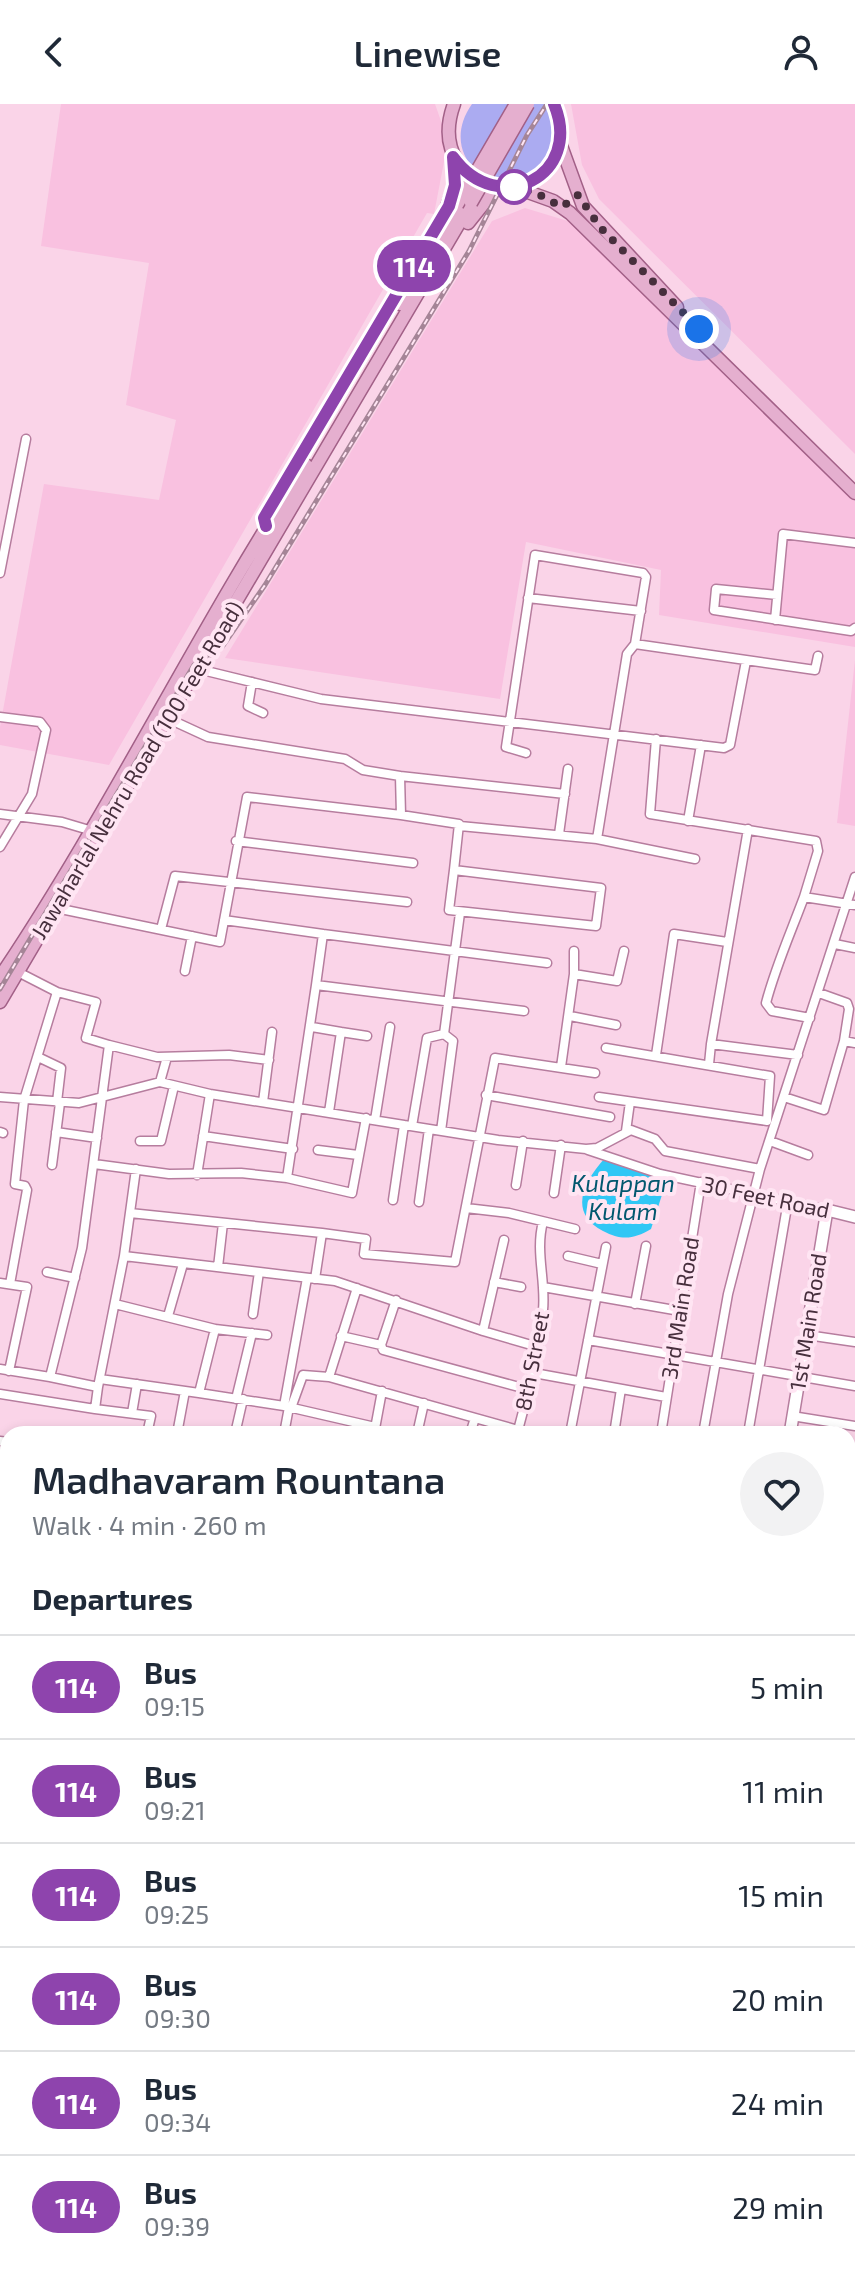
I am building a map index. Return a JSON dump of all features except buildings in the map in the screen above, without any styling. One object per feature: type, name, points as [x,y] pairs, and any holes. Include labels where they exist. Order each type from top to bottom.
[{"type":"main road","points":[[441,104],[448,121]]},
{"type":"main road","points":[[273,522],[264,518],[449,206],[455,185],[448,121],[454,104]]},
{"type":"main road","points":[[496,188],[460,234],[283,533],[273,538],[273,522],[516,104]]},
{"type":"main road","points":[[273,522],[528,104]]},
{"type":"main road","points":[[555,104],[561,124],[560,143],[578,195],[610,237],[855,482]]},
{"type":"main road","points":[[453,157],[478,182],[496,188],[514,187],[544,173],[560,143]]},
{"type":"main road","points":[[514,187],[536,193],[562,207],[855,493]]},
{"type":"main road","points":[[562,207],[578,195]]},
{"type":"main road","name":"Jawaharlal Nehru Road (100 Feet Road)","points":[[0,977],[273,522]]},
{"type":"main road","name":"Jawaharlal Nehru Road (100 Feet Road)","points":[[0,1002],[273,538]]},
{"type":"main road","name":"30 Feet Road","points":[[827,1210],[855,1216]]},
{"type":"main road","name":"1st Main Road","points":[[791,1426],[827,1210]]},
{"type":"street","points":[[0,573],[26,439]]},
{"type":"street","points":[[775,620],[783,534],[855,543]]},
{"type":"street","points":[[526,753],[507,750],[508,723],[537,555],[643,573],[646,577],[641,611],[635,644],[627,654],[597,839]]},
{"type":"street","points":[[777,595],[720,588],[715,592],[713,608],[851,631],[855,628]]},
{"type":"street","points":[[528,598],[641,611]]},
{"type":"street","points":[[635,644],[815,670],[818,656]]},
{"type":"street","points":[[198,669],[321,699],[612,737],[724,748],[730,745],[746,661]]},
{"type":"street","points":[[252,682],[248,706],[263,713]]},
{"type":"street","points":[[0,717],[40,722],[46,730],[39,778],[0,847]]},
{"type":"street","points":[[169,719],[208,737],[345,759],[363,770],[565,794]]},
{"type":"street","points":[[656,739],[648,810],[653,816],[816,841],[818,851],[804,897],[782,961],[773,974],[766,1003],[772,1011],[810,1018]]},
{"type":"street","points":[[688,821],[701,745]]},
{"type":"street","points":[[559,834],[568,769]]},
{"type":"street","points":[[400,776],[401,815]]},
{"type":"street","points":[[56,908],[220,942],[236,841],[247,797],[456,822],[460,826],[597,839],[695,859]]},
{"type":"street","points":[[0,814],[89,830]]},
{"type":"street","points":[[454,870],[597,887],[602,891],[597,924],[592,928],[448,909],[460,826]]},
{"type":"street","points":[[709,1064],[748,829]]},
{"type":"street","points":[[236,841],[413,863]]},
{"type":"street","points":[[161,929],[175,876],[407,902]]},
{"type":"street","points":[[705,1426],[728,1294],[760,1169],[850,904],[855,877]]},
{"type":"street","points":[[804,897],[850,904]]},
{"type":"street","points":[[444,1034],[460,913]]},
{"type":"street","points":[[224,920],[547,963]]},
{"type":"street","points":[[287,1178],[312,1027],[323,934]]},
{"type":"street","points":[[656,1055],[674,934],[727,942]]},
{"type":"street","points":[[185,971],[192,936]]},
{"type":"street","points":[[835,944],[855,948]]},
{"type":"street","points":[[561,1067],[570,1016],[574,951]]},
{"type":"street","points":[[574,974],[617,981],[624,951]]},
{"type":"street","points":[[18,972],[57,992],[96,1002],[86,1038],[149,1056],[229,1055],[269,1060]]},
{"type":"street","points":[[316,985],[524,1011]]},
{"type":"street","points":[[57,992],[24,1100],[15,1184],[25,1186],[27,1190],[5,1284],[27,1287],[4,1370],[240,1399],[288,1407],[360,1426]]},
{"type":"street","points":[[784,1097],[824,1110],[844,1041],[849,1009],[847,1003],[819,993]]},
{"type":"street","points":[[570,1016],[616,1025]]},
{"type":"street","points":[[312,1027],[367,1036]]},
{"type":"street","points":[[94,1164],[197,1175],[241,1173],[287,1178],[352,1193],[358,1155],[370,1119],[390,1027]]},
{"type":"street","points":[[263,1102],[272,1032]]},
{"type":"street","points":[[329,1112],[341,1032]]},
{"type":"street","points":[[393,1200],[427,1038],[444,1034]]},
{"type":"street","points":[[441,1131],[453,1041],[444,1034]]},
{"type":"street","points":[[844,1041],[855,1043]]},
{"type":"street","points":[[711,1044],[798,1055]]},
{"type":"street","points":[[50,1377],[75,1278],[109,1045]]},
{"type":"street","points":[[599,1097],[767,1121],[770,1076],[606,1048]]},
{"type":"street","points":[[38,1057],[61,1068],[52,1165]]},
{"type":"street","points":[[0,1097],[58,1102],[103,1100],[160,1082],[167,1057]]},
{"type":"street","points":[[130,1213],[366,1239],[364,1254],[455,1262],[495,1058],[595,1073]]},
{"type":"street","name":"30 Feet Road","points":[[160,1082],[210,1094],[408,1126],[586,1149],[598,1156],[660,1174],[827,1210]]},
{"type":"street","points":[[140,1141],[161,1141],[174,1086]]},
{"type":"street","points":[[197,1175],[210,1094]]},
{"type":"street","points":[[486,1095],[610,1117]]},
{"type":"street","points":[[626,1131],[630,1102]]},
{"type":"street","points":[[419,1202],[429,1129]]},
{"type":"street","points":[[586,1149],[597,1148],[626,1131],[645,1134],[665,1151],[760,1169]]},
{"type":"street","points":[[56,1132],[97,1138]]},
{"type":"street","points":[[203,1136],[293,1149]]},
{"type":"street","points":[[516,1185],[523,1141]]},
{"type":"street","points":[[770,1141],[808,1155]]},
{"type":"street","points":[[554,1193],[561,1145]]},
{"type":"street","points":[[318,1150],[358,1155]]},
{"type":"street","points":[[95,1409],[124,1256],[136,1169]]},
{"type":"street","name":"3rd Main Road","points":[[662,1426],[701,1182]]},
{"type":"street","points":[[749,1426],[788,1201]]},
{"type":"street","points":[[466,1208],[575,1229]]},
{"type":"street","name":"8th Street","points":[[520,1426],[538,1347],[543,1287],[540,1241],[543,1222]]},
{"type":"street","points":[[218,1267],[223,1223]]},
{"type":"street","points":[[285,1426],[322,1233]]},
{"type":"street","points":[[483,1331],[504,1240]]},
{"type":"street","points":[[635,1304],[646,1246]]},
{"type":"street","points":[[572,1426],[606,1247]]},
{"type":"street","points":[[124,1256],[311,1278],[357,1288],[538,1347]]},
{"type":"street","points":[[568,1256],[602,1264]]},
{"type":"street","points":[[168,1316],[183,1264]]},
{"type":"street","points":[[47,1272],[75,1278]]},
{"type":"street","points":[[253,1314],[259,1272]]},
{"type":"street","points":[[494,1282],[521,1287]]},
{"type":"street","points":[[543,1287],[680,1311]]},
{"type":"street","points":[[329,1377],[357,1288]]},
{"type":"street","points":[[396,1300],[381,1345],[383,1350],[530,1390]]},
{"type":"street","points":[[115,1304],[215,1329],[267,1335]]},
{"type":"street","points":[[199,1393],[215,1329]]},
{"type":"street","points":[[236,1426],[252,1333]]},
{"type":"street","points":[[807,1335],[855,1341]]},
{"type":"street","points":[[341,1336],[381,1345]]},
{"type":"street","points":[[588,1340],[855,1386]]},
{"type":"street","points":[[534,1373],[666,1397]]},
{"type":"street","points":[[288,1407],[303,1375],[329,1377],[500,1426]]},
{"type":"street","points":[[132,1413],[137,1384]]},
{"type":"street","points":[[615,1426],[621,1389]]},
{"type":"street","points":[[178,1426],[185,1391]]},
{"type":"street","points":[[376,1426],[382,1391]]},
{"type":"street","points":[[0,1394],[151,1416],[149,1426]]},
{"type":"street","points":[[419,1426],[424,1403]]},
{"type":"street","points":[[792,1416],[855,1426]]},
{"type":"street","points":[[472,1426],[475,1418]]},
{"type":"shaded area","points":[[61,104],[435,104],[448,141],[434,214],[427,213],[109,765],[0,745],[0,727],[44,484],[159,500],[176,420],[126,405],[149,263],[41,246]]},
{"type":"shaded area","points":[[472,104],[544,104],[556,136],[549,156],[533,173],[515,181],[497,181],[481,174],[468,162],[461,145],[462,125]]},
{"type":"shaded area","points":[[571,104],[855,104],[855,454],[599,199],[582,165]]},
{"type":"shaded area","points":[[525,208],[571,222],[855,501],[855,647],[659,615],[661,570],[526,542],[500,699],[225,658],[492,221]]},
{"type":"shaded area","points":[[855,660],[855,826],[837,823]]},
{"type":"water","name":"Kulappan Kulam","points":[[621,1157],[669,1173],[651,1229],[628,1238],[610,1234],[592,1224],[582,1206],[585,1187],[597,1167],[605,1158]]},
{"type":"railway","points":[[0,989],[194,665],[222,647],[265,585],[469,251],[527,135],[547,104]]},
{"type":"bus line","name":"114","points":[[266,526],[264,518],[321,427],[449,206],[455,185],[453,157],[464,172],[478,182],[496,188],[530,182],[544,173],[555,159],[560,143],[561,124],[554,104]]},
{"type":"route","points":[[514,187],[536,193],[562,207],[578,195],[600,227],[699,329]]}]
